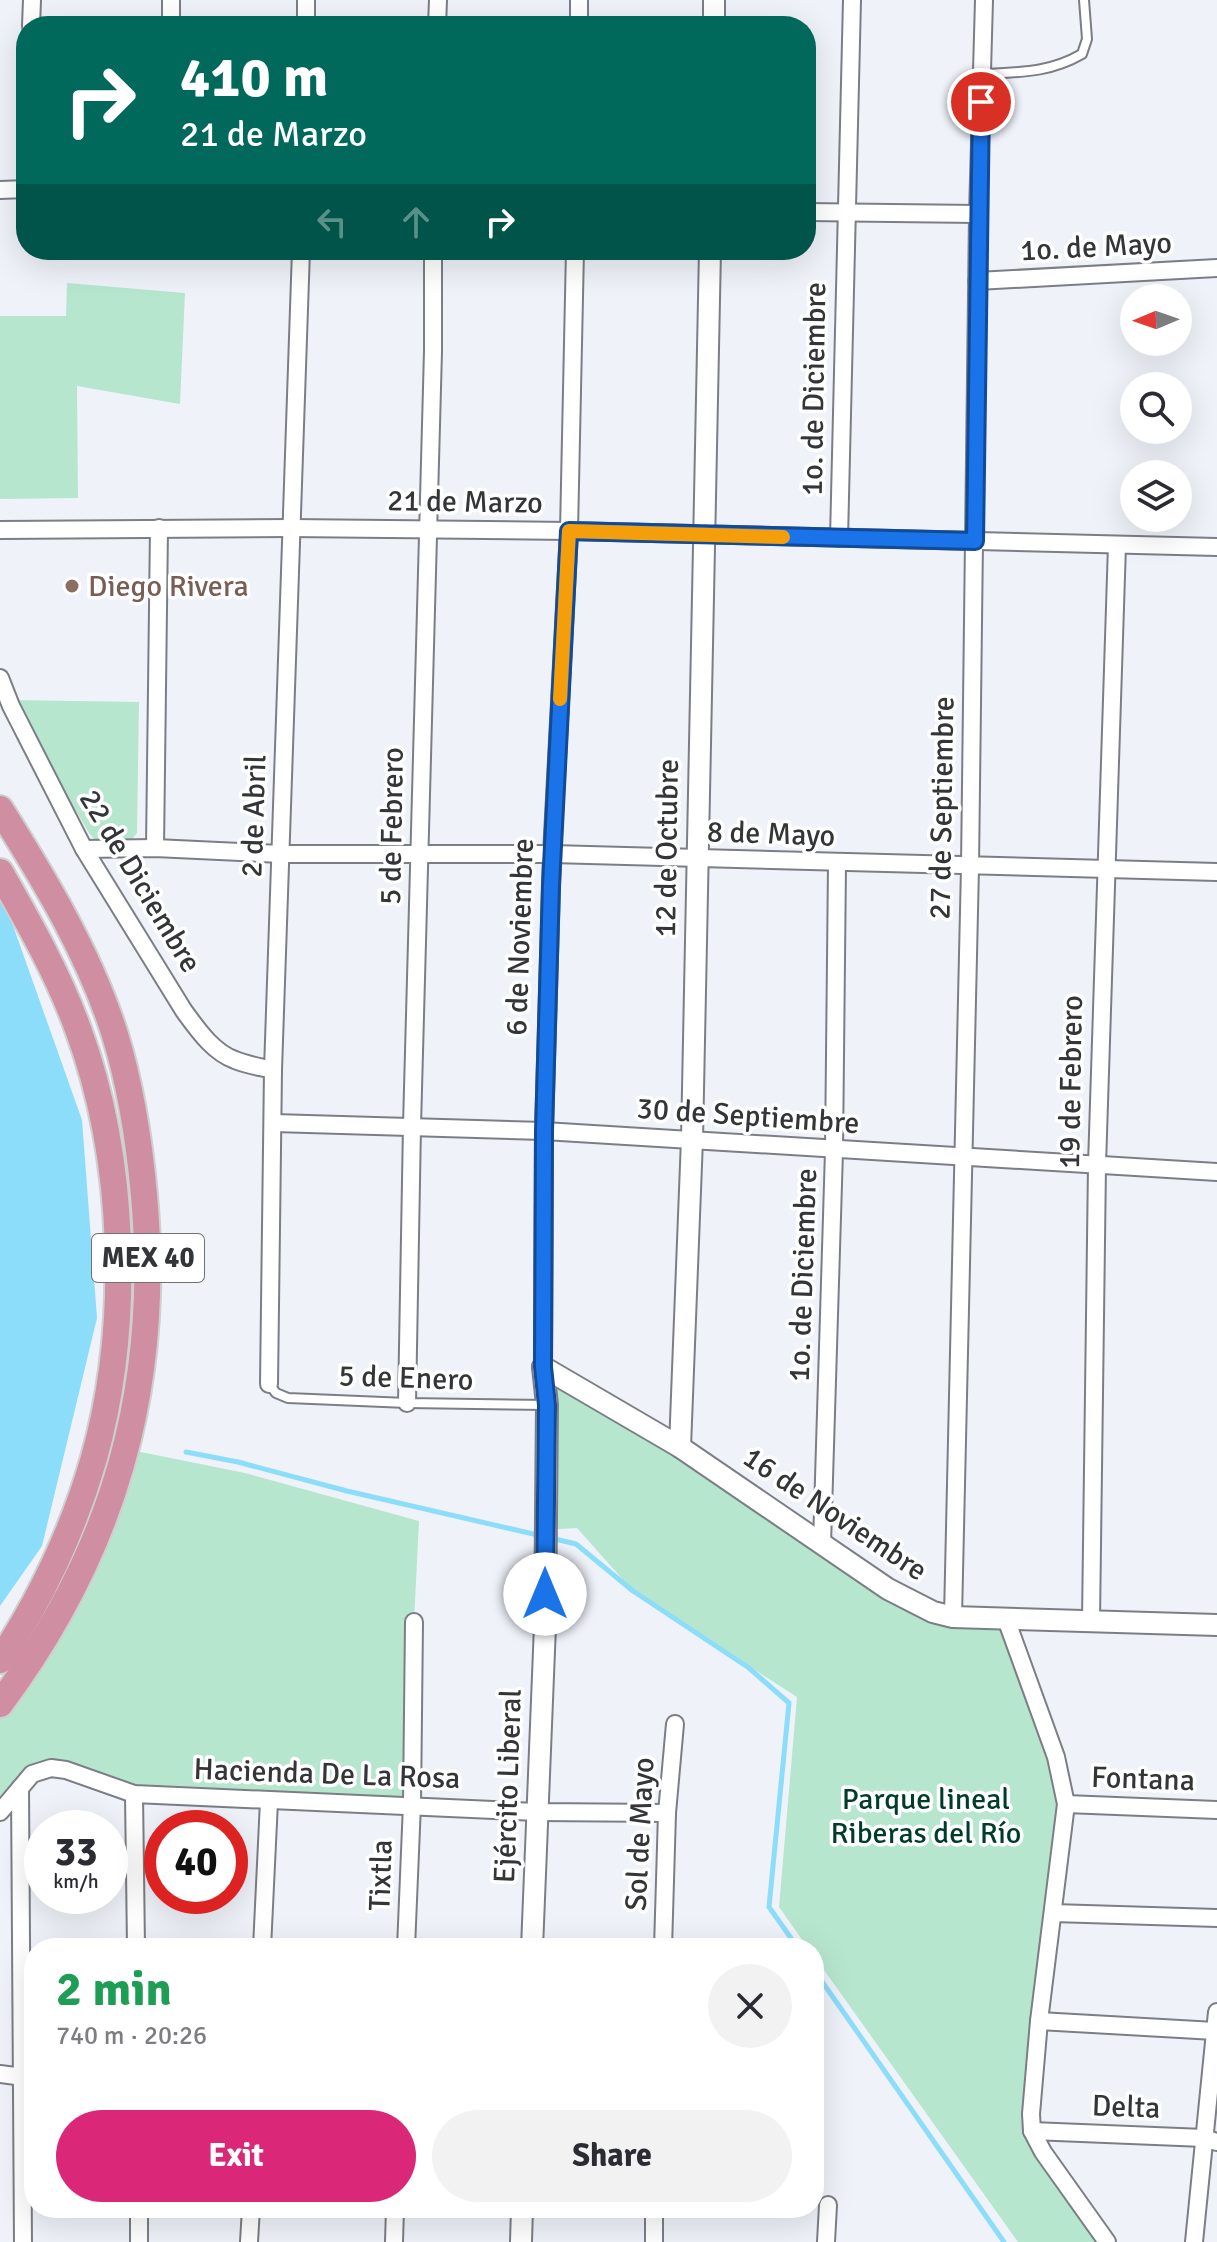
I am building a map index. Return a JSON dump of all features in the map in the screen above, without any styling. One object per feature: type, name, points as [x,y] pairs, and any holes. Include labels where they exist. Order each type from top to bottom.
[{"type":"highway","name":"MEX 40","points":[[0,809],[71,934],[114,1032],[129,1083],[140,1144],[148,1235],[147,1325],[138,1399],[122,1469],[97,1537],[66,1605],[30,1664],[0,1704]]},
{"type":"highway","name":"MEX 40","points":[[0,872],[49,959],[79,1030],[100,1104],[108,1150],[115,1196],[117,1261],[116,1329],[108,1391],[94,1458],[70,1525],[44,1584],[0,1660]]},
{"type":"street","name":"1o. de Diciembre","points":[[839,538],[852,0]]},
{"type":"street","name":"27 de Septiembre","points":[[953,1617],[970,867],[978,214],[984,0]]},
{"type":"street","points":[[816,212],[978,214]]},
{"type":"street","name":"2 de Abril","points":[[269,1384],[273,1070],[301,260]]},
{"type":"street","name":"5 de Febrero","points":[[407,1403],[433,260]]},
{"type":"street","name":"6 de Noviembre","points":[[545,1626],[547,1405],[543,1367],[544,1131],[552,854],[569,531],[575,260]]},
{"type":"street","name":"12 de Octubre","points":[[680,1447],[692,1139],[710,260]]},
{"type":"street","name":"1o. de Mayo","points":[[977,281],[1217,268]]},
{"type":"street","points":[[155,848],[159,528]]},
{"type":"street","name":"21 de Marzo","points":[[0,530],[427,529],[1217,547]]},
{"type":"street","name":"19 de Febrero","points":[[1091,1621],[1104,870],[1117,545]]},
{"type":"street","name":"22 de Diciembre","points":[[0,678],[11,706],[84,849],[184,1011],[218,1051],[234,1060],[273,1070]]},
{"type":"street","name":"8 de Mayo","points":[[84,849],[155,848],[281,854],[552,854],[1217,872]]},
{"type":"street","name":"1o. de Diciembre","points":[[822,1544],[834,1151],[837,864]]},
{"type":"street","name":"30 de Septiembre","points":[[274,1123],[544,1131],[1217,1172]]},
{"type":"street","name":"16 de Noviembre","points":[[543,1367],[680,1447],[917,1605],[953,1617],[1217,1625]]},
{"type":"street","points":[[1006,1619],[1056,1757],[1066,1804],[1039,2021],[1032,2131],[1043,2152],[1107,2242]]},
{"type":"street","name":"Tixtla","points":[[406,1938],[414,1622]]},
{"type":"street","name":"Ejército Liberal","points":[[532,1938],[545,1626]]},
{"type":"street","name":"Sol de Mayo","points":[[663,1938],[667,1813],[675,1724]]},
{"type":"street","name":"Hacienda De La Rosa","points":[[20,1788],[37,1770],[51,1768],[66,1770],[134,1794],[412,1804],[537,1812],[667,1813]]},
{"type":"street","points":[[0,1812],[20,1788]]},
{"type":"street","points":[[20,1788],[24,1938]]},
{"type":"street","points":[[134,1794],[136,1938]]},
{"type":"street","points":[[262,1938],[269,1801]]},
{"type":"street","name":"Fontana","points":[[1066,1804],[1217,1810]]},
{"type":"street","points":[[1053,1913],[1217,1918]]},
{"type":"street","points":[[1194,2242],[1211,2140],[1217,2012]]},
{"type":"street","points":[[1039,2021],[1215,2031]]},
{"type":"street","points":[[0,2074],[24,2080]]},
{"type":"street","name":"Delta","points":[[1032,2131],[1211,2140]]},
{"type":"street","points":[[826,2242],[828,2205]]},
{"type":"street","points":[[23,2242],[24,2210]]},
{"type":"street","points":[[139,2218],[139,2242]]},
{"type":"street","points":[[249,2242],[250,2218]]},
{"type":"street","points":[[394,2242],[395,2218]]},
{"type":"street","points":[[521,2242],[522,2218]]},
{"type":"street","points":[[654,2218],[654,2242]]},
{"type":"lane","points":[[982,74],[1036,71],[1061,66],[1082,54],[1087,39],[1084,0]]},
{"type":"lane","name":"5 de Enero","points":[[269,1384],[276,1393],[288,1398],[547,1405]]},
{"type":"green space","points":[[67,283],[185,293],[180,404],[77,386],[78,498],[0,499],[0,316],[66,316]]},
{"type":"green space","points":[[10,700],[139,702],[137,833],[132,839],[94,839]]},
{"type":"green space","name":"Parque lineal Riberas del Río","points":[[543,1367],[917,1605],[1006,1619],[1064,1785],[1032,2131],[1107,2242],[1018,2242],[824,1970],[824,1938],[801,1938],[779,1907],[797,1697],[633,1591],[577,1528],[545,1530]]},
{"type":"green space","points":[[126,1449],[245,1473],[419,1521],[414,1622],[412,1804],[134,1794],[37,1771],[0,1811],[0,1702],[9,1692]]},
{"type":"water","points":[[0,889],[82,1120],[97,1318],[42,1546],[0,1606]]},
{"type":"waterway","points":[[186,1452],[542,1536]]},
{"type":"waterway","points":[[551,1538],[576,1544],[633,1591],[749,1668],[789,1703],[769,1907],[791,1938]]},
{"type":"waterway","points":[[824,1984],[1004,2242]]},
{"type":"slow traffic","points":[[560,699],[569,531],[783,537]]},
{"type":"place","name":"Diego Rivera","points":[[72,586]]},
{"type":"route","points":[[545,1594],[547,1405],[543,1367],[544,1131],[552,854],[569,531],[975,541],[981,102]]}]
